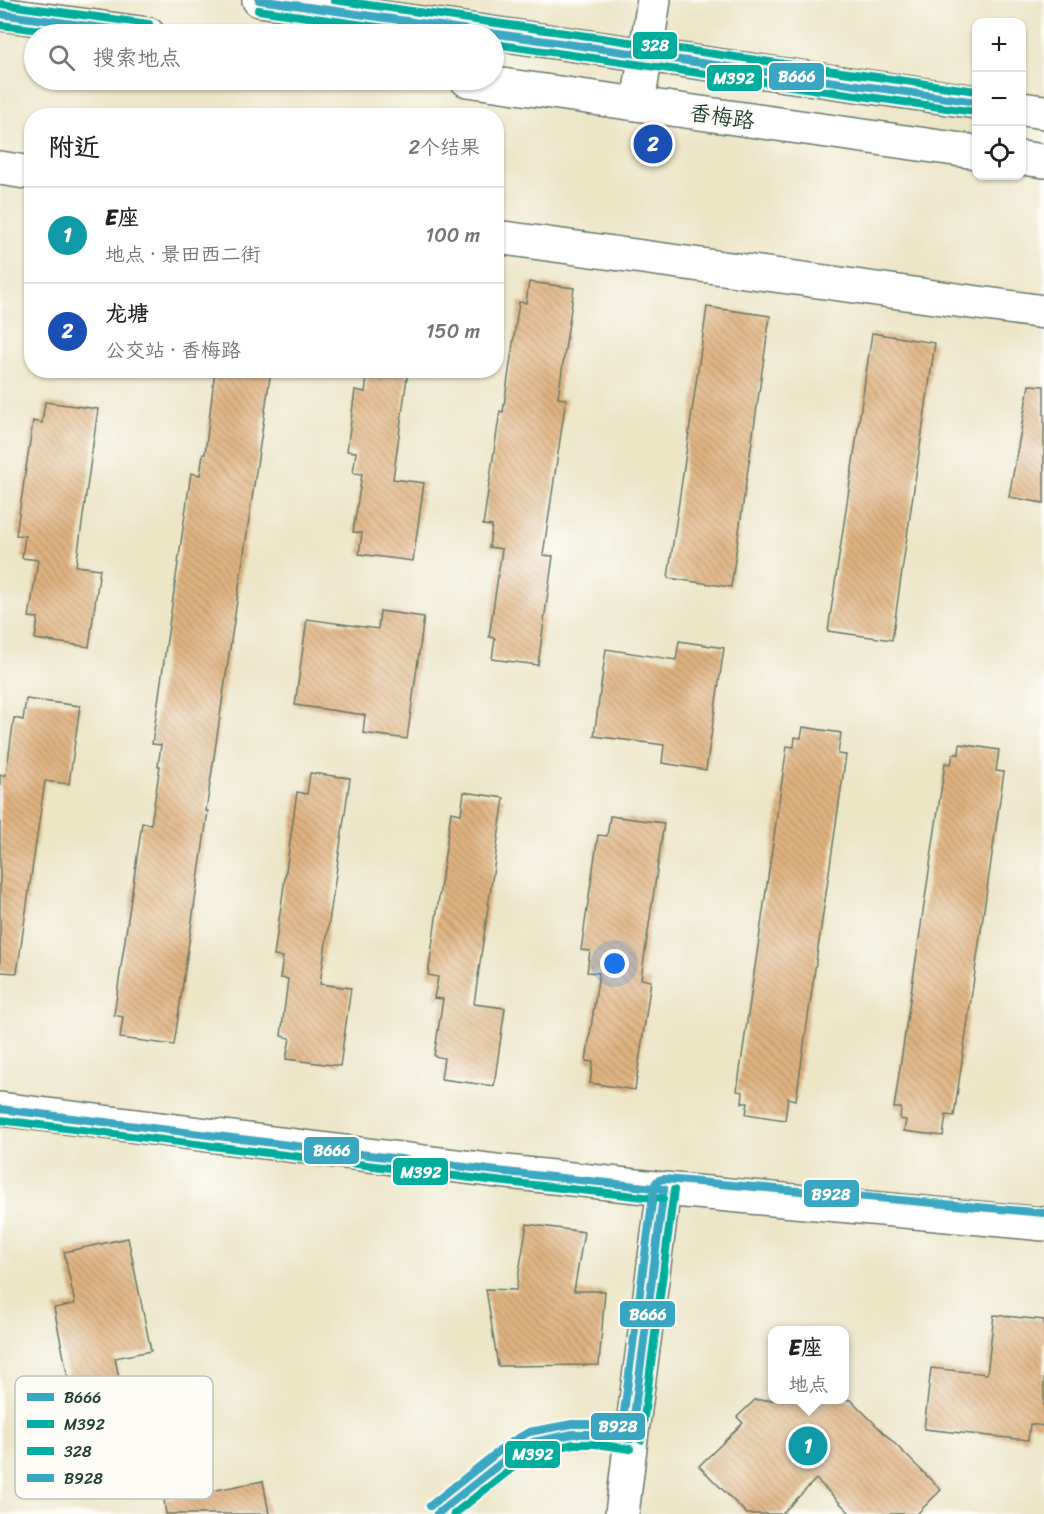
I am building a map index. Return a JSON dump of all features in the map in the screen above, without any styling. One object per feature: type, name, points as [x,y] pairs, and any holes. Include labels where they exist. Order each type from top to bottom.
[{"type":"street","points":[[259,0],[427,24]]},
{"type":"street","points":[[638,104],[654,0]]},
{"type":"street","points":[[0,14],[74,24]]},
{"type":"street","points":[[504,35],[972,101]]},
{"type":"street","name":"香梅路","points":[[504,85],[972,151]]},
{"type":"street","points":[[1026,110],[1044,112]]},
{"type":"street","points":[[1026,159],[1044,162]]},
{"type":"street","points":[[0,168],[24,172]]},
{"type":"street","points":[[504,238],[1044,312]]},
{"type":"street","points":[[0,1109],[497,1171],[664,1189],[1044,1224]]},
{"type":"street","points":[[622,1514],[664,1189]]},
{"type":"building","points":[[529,282],[574,288],[558,398],[566,399],[543,555],[553,556],[538,665],[492,659],[495,638],[489,637],[502,549],[489,547],[492,526],[483,525],[519,302],[526,303]]},
{"type":"building","points":[[707,307],[770,316],[731,587],[668,578]]},
{"type":"building","points":[[872,333],[935,343],[892,640],[828,631]]},
{"type":"building","points":[[214,378],[270,378],[174,1045],[120,1038],[123,1017],[114,1015],[142,823],[151,824],[160,766],[158,766],[161,745],[152,744],[191,473],[200,475],[203,454],[205,454]]},
{"type":"building","points":[[367,378],[407,378],[393,479],[424,483],[413,561],[359,554],[362,533],[353,532],[362,474],[353,473],[356,452],[347,451],[355,390],[365,392]]},
{"type":"building","points":[[1029,385],[1044,386],[1044,503],[1009,497]]},
{"type":"building","points":[[45,402],[98,409],[76,566],[100,569],[89,647],[35,639],[38,618],[29,617],[38,560],[22,558],[25,536],[16,535],[33,421],[42,423]]},
{"type":"building","points":[[380,611],[424,617],[407,739],[363,733],[365,715],[295,705],[307,619],[378,629]]},
{"type":"building","points":[[679,641],[724,648],[706,770],[662,763],[664,745],[594,736],[606,649],[676,660]]},
{"type":"building","points":[[26,699],[80,706],[69,784],[45,781],[17,973],[0,972],[0,775],[6,775],[14,718],[23,720]]},
{"type":"building","points":[[803,727],[841,733],[838,754],[846,755],[796,1100],[788,1098],[785,1120],[746,1114],[748,1103],[742,1103],[743,1092],[737,1091],[787,746],[794,747],[795,737],[801,738]]},
{"type":"building","points":[[960,744],[999,750],[996,771],[1004,772],[954,1116],[946,1115],[943,1136],[904,1131],[906,1120],[900,1119],[901,1108],[894,1108],[945,763],[951,764],[953,754],[959,754]]},
{"type":"building","points":[[310,773],[350,778],[320,984],[351,988],[340,1066],[286,1059],[290,1038],[281,1036],[288,979],[280,978],[283,957],[274,956],[297,792],[307,794]]},
{"type":"building","points":[[464,792],[504,798],[474,1004],[505,1008],[494,1086],[441,1079],[444,1058],[434,1056],[443,999],[434,998],[438,977],[428,975],[451,812],[461,814]]},
{"type":"building","points":[[610,816],[664,823],[641,979],[651,981],[635,1090],[590,1083],[593,1062],[586,1061],[599,973],[587,972],[590,951],[581,950],[598,835],[607,836]]},
{"type":"building","points":[[527,1224],[584,1232],[574,1291],[605,1291],[599,1365],[498,1366],[486,1289],[516,1290]]},
{"type":"building","points":[[128,1238],[151,1351],[115,1358],[119,1376],[68,1376],[54,1308],[75,1304],[64,1252]]},
{"type":"building","points":[[994,1315],[1044,1320],[1044,1426],[1030,1424],[1028,1440],[924,1429],[931,1368],[987,1374]]},
{"type":"building","points":[[755,1400],[768,1400],[768,1404],[849,1404],[851,1400],[941,1490],[917,1514],[851,1514],[816,1479],[782,1514],[747,1514],[699,1466],[743,1423],[737,1417]]},
{"type":"building","points":[[263,1481],[269,1514],[166,1514],[164,1500],[213,1499],[213,1491]]},
{"type":"transit line","name":"B666","points":[[259,0],[428,24]]},
{"type":"transit line","name":"328","points":[[334,0],[503,24]]},
{"type":"transit line","name":"328","points":[[1,4],[149,24]]},
{"type":"transit line","name":"M392","points":[[258,10],[357,24]]},
{"type":"transit line","name":"B666","points":[[0,14],[74,24]]},
{"type":"transit line","name":"328","points":[[504,24],[972,90]]},
{"type":"transit line","name":"M392","points":[[0,25],[24,28]]},
{"type":"transit line","name":"B666","points":[[504,35],[972,101]]},
{"type":"transit line","name":"M392","points":[[504,45],[972,112]]},
{"type":"transit line","name":"B666","points":[[0,1109],[497,1171],[664,1189]]},
{"type":"transit line","name":"M392","points":[[0,1120],[496,1181],[663,1199]]},
{"type":"transit line","name":"B928","points":[[430,1506],[508,1444],[529,1432],[572,1424],[622,1427],[654,1188],[659,1180],[1044,1213]]},
{"type":"transit line","name":"B666","points":[[631,1439],[664,1189]]},
{"type":"transit line","name":"M392","points":[[641,1440],[674,1190]]},
{"type":"transit line","name":"B666","points":[[437,1514],[515,1452],[533,1442],[573,1434],[596,1434],[631,1439]]},
{"type":"transit line","name":"M392","points":[[454,1514],[521,1461],[537,1452],[574,1444],[595,1444],[630,1449]]},
{"type":"place","name":"龙塘","points":[[653,144]]},
{"type":"place","name":"E座","points":[[808,1446]]}]
